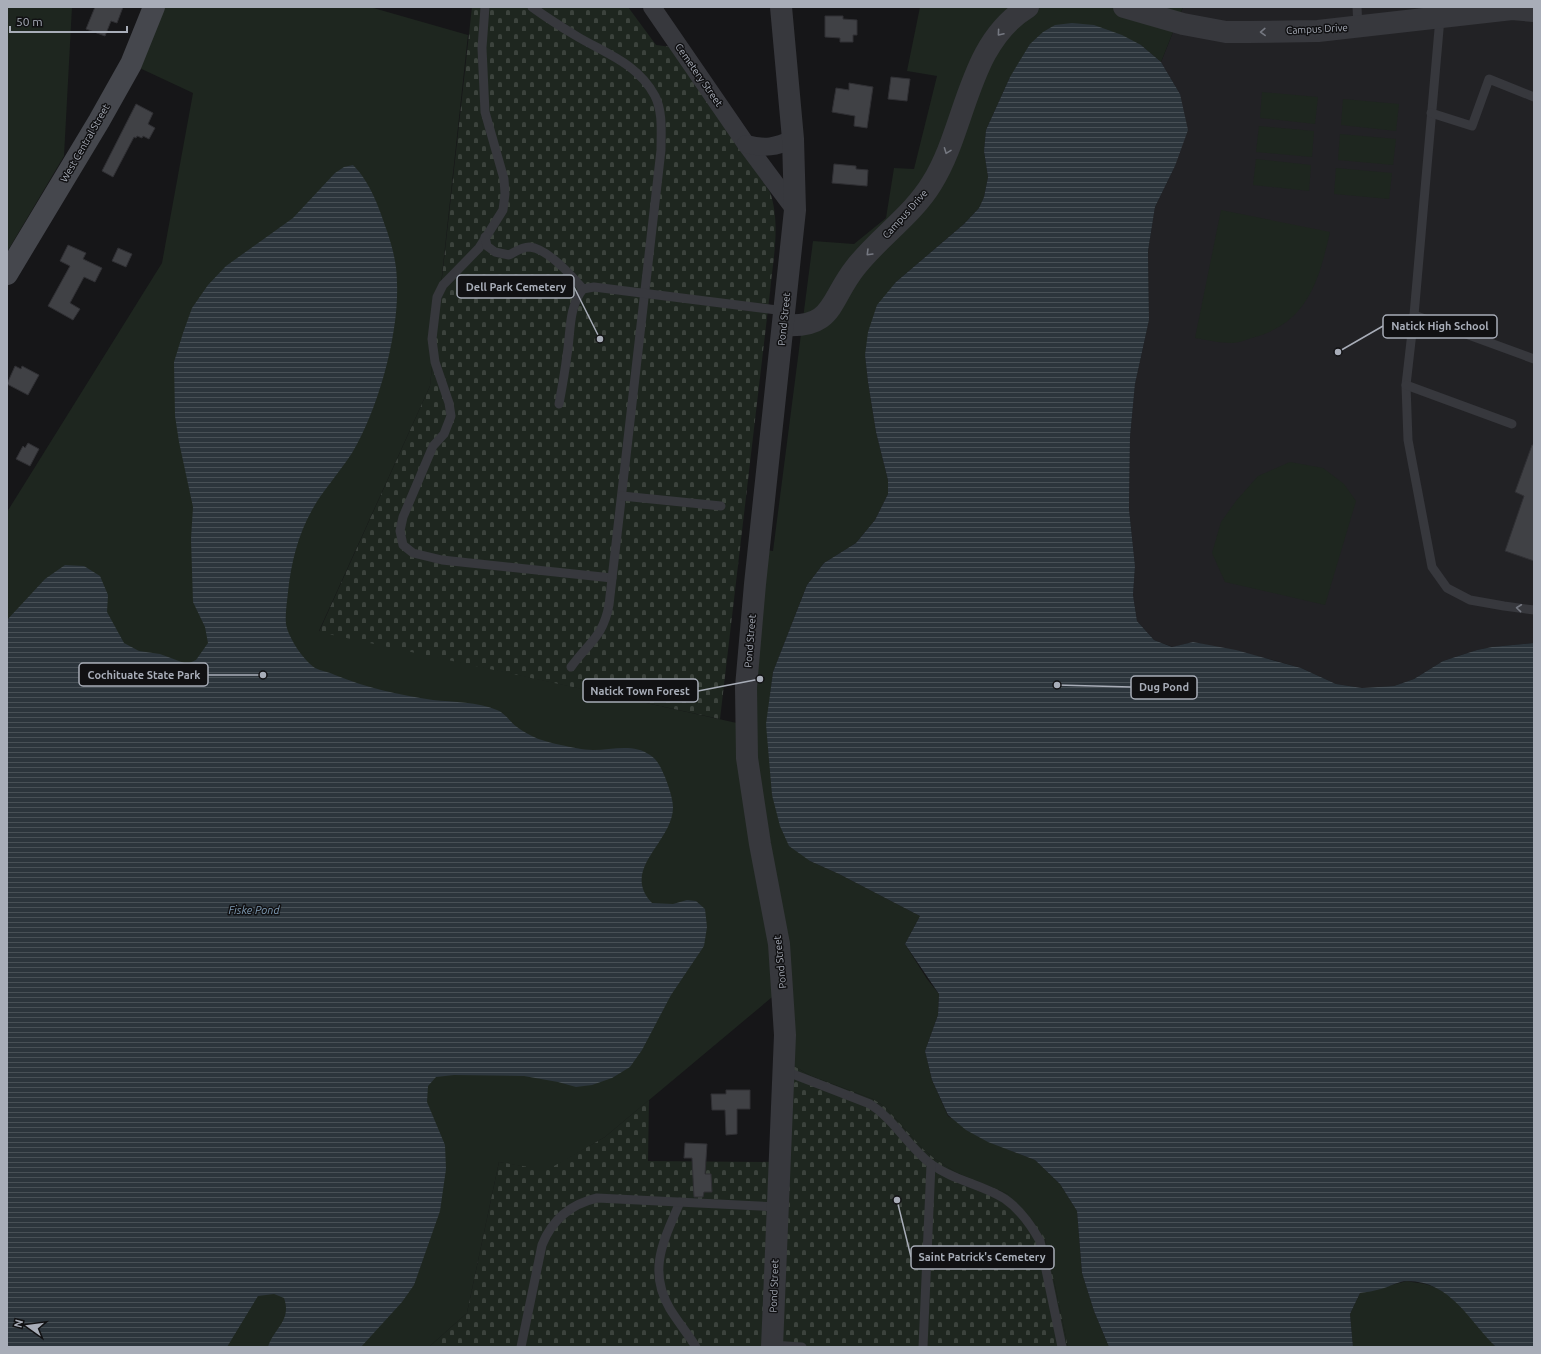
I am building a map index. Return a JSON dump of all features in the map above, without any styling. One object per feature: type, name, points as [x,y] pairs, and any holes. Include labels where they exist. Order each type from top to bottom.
[{"type":"main road","name":"West Central Street","points":[[7,274],[127,70],[142,40],[154,7]]},
{"type":"street","name":"Cemetery Street","points":[[652,7],[746,144],[795,210]]},
{"type":"street","name":"Pond Street","points":[[772,1346],[784,1071],[784,1012],[779,944],[760,844],[747,758],[746,710],[750,630],[795,210],[793,139],[781,7]]},
{"type":"street","name":"Campus Drive","points":[[784,318],[808,325],[818,321],[827,313],[840,289],[860,262],[920,199],[941,166],[975,74],[984,57],[995,39],[1009,22],[1028,7]]},
{"type":"street","name":"Campus Drive","points":[[1124,7],[1183,24],[1226,32],[1318,31],[1357,17],[1440,18],[1512,8],[1534,11]]},
{"type":"street","points":[[746,144],[766,148],[778,146],[793,139]]},
{"type":"lane","points":[[485,7],[482,48],[485,112],[504,178],[505,194],[503,210],[468,261],[443,285],[437,297],[432,339],[435,362],[449,404],[451,416],[444,434],[433,446],[403,516],[400,531],[403,545],[413,553],[442,560],[612,578]]},
{"type":"lane","points":[[532,7],[578,38],[619,58],[641,78],[655,96],[662,121],[661,150],[622,496],[606,622],[596,639],[582,652],[572,667]]},
{"type":"lane","points":[[1440,18],[1414,315],[1406,385],[1408,440],[1432,567],[1447,588],[1470,600],[1534,610]]},
{"type":"lane","points":[[1431,112],[1472,126],[1489,79],[1534,97]]},
{"type":"lane","points":[[485,237],[487,246],[495,252],[509,255],[520,249],[530,247],[541,252],[563,266],[583,289]]},
{"type":"lane","points":[[559,404],[568,354],[572,312],[576,297],[583,289],[594,287],[644,294],[784,318]]},
{"type":"lane","points":[[1414,315],[1534,359]]},
{"type":"lane","points":[[1406,385],[1512,424]]},
{"type":"lane","points":[[622,496],[721,506]]},
{"type":"lane","points":[[784,1071],[870,1104],[882,1111],[918,1153],[931,1164],[954,1178],[1005,1199],[1020,1212],[1032,1226],[1040,1241],[1062,1347]]},
{"type":"lane","points":[[923,1347],[931,1164]]},
{"type":"lane","points":[[523,1345],[542,1245],[547,1232],[556,1220],[582,1202],[597,1198],[777,1207]]},
{"type":"lane","points":[[680,1202],[662,1244],[658,1260],[659,1279],[664,1297],[671,1311],[696,1347]]},
{"type":"lane","points":[[772,1346],[802,1347]]},
{"type":"shaded area","points":[[1183,7],[1534,7],[1534,643],[1477,650],[1443,661],[1414,679],[1394,686],[1362,688],[1336,684],[1301,668],[1273,660],[1193,642],[1173,647],[1154,640],[1137,621],[1133,595],[1135,566],[1129,509],[1130,437],[1135,384],[1149,320],[1148,251],[1155,207],[1175,166],[1180,94],[1161,62]]},
{"type":"green space","points":[[7,7],[72,7],[64,156],[7,252]]},
{"type":"green space","points":[[154,7],[370,7],[468,35],[430,386],[319,631],[746,725],[759,549],[773,551],[813,241],[854,244],[886,218],[894,168],[914,169],[937,76],[907,71],[920,7],[1183,7],[1161,62],[1141,45],[1010,77],[986,130],[984,151],[988,177],[984,197],[979,208],[964,224],[896,282],[865,355],[876,432],[888,480],[888,494],[875,520],[856,543],[824,563],[807,585],[773,672],[770,697],[772,795],[810,861],[839,874],[920,916],[905,944],[927,979],[939,994],[938,1015],[925,1051],[932,1080],[948,1116],[1014,1152],[1035,1160],[1060,1184],[1077,1211],[1082,1273],[1094,1311],[1109,1347],[1068,1347],[1045,1239],[1008,1194],[957,1173],[935,1159],[923,1149],[885,1107],[873,1099],[811,1076],[785,1061],[783,988],[605,1137],[547,1171],[499,1162],[467,1313],[429,1347],[7,1347],[7,512],[162,263],[193,93],[131,64]]},
{"type":"green space","points":[[472,7],[628,7],[656,45],[671,47],[770,192],[776,229],[774,254],[720,719],[319,632],[430,386]]},
{"type":"green space","points":[[1262,92],[1318,97],[1315,124],[1260,118]]},
{"type":"green space","points":[[1343,99],[1399,104],[1396,131],[1341,125]]},
{"type":"green space","points":[[1259,126],[1314,131],[1312,157],[1256,152]]},
{"type":"green space","points":[[1340,134],[1396,139],[1393,165],[1338,160]]},
{"type":"green space","points":[[1256,159],[1311,165],[1309,191],[1253,185]]},
{"type":"green space","points":[[1336,168],[1392,173],[1389,199],[1334,194]]},
{"type":"green space","points":[[1221,210],[1330,232],[1321,267],[1308,297],[1299,310],[1288,321],[1273,330],[1235,343],[1195,338]]},
{"type":"green space","points":[[1290,462],[1323,468],[1344,484],[1356,501],[1325,605],[1225,582],[1212,553],[1221,522],[1236,501],[1258,476]]},
{"type":"green space","points":[[785,1061],[811,1076],[873,1099],[885,1107],[923,1149],[935,1159],[957,1173],[1008,1194],[1024,1208],[1037,1223],[1045,1239],[1068,1347],[429,1347],[467,1313],[499,1162],[547,1170],[605,1137],[649,1100],[648,1161],[779,1162]]},
{"type":"green space","points":[[1407,1281],[1431,1286],[1453,1298],[1496,1347],[1353,1347],[1350,1314],[1360,1293]]},
{"type":"water","points":[[1072,23],[1094,25],[1122,35],[1141,45],[1161,62],[1180,94],[1188,130],[1175,166],[1155,207],[1148,251],[1149,320],[1135,384],[1130,437],[1129,509],[1135,566],[1133,595],[1137,621],[1154,640],[1172,647],[1193,642],[1236,650],[1301,668],[1336,684],[1362,688],[1394,686],[1414,679],[1443,661],[1477,650],[1534,643],[1534,1347],[1496,1347],[1458,1304],[1447,1295],[1436,1288],[1422,1283],[1407,1281],[1378,1290],[1360,1293],[1350,1314],[1353,1347],[1109,1347],[1094,1311],[1082,1273],[1077,1211],[1060,1184],[1035,1160],[988,1142],[966,1130],[948,1115],[932,1080],[925,1051],[938,1015],[939,994],[905,944],[920,916],[839,874],[810,861],[789,846],[780,826],[772,795],[766,724],[773,672],[807,585],[824,563],[856,543],[875,520],[888,494],[888,480],[876,432],[865,355],[868,332],[877,305],[896,282],[964,224],[979,208],[984,197],[988,177],[984,151],[986,130],[1010,77],[1030,44],[1043,32],[1055,25]]},
{"type":"water","name":"Fiske Pond","points":[[353,165],[370,188],[384,222],[393,251],[396,270],[397,304],[385,371],[370,415],[352,453],[316,503],[299,539],[289,581],[286,608],[287,629],[293,642],[310,664],[315,668],[347,680],[408,696],[489,707],[503,713],[514,725],[527,734],[549,742],[589,750],[622,748],[637,749],[653,757],[659,764],[665,777],[673,808],[665,833],[644,867],[642,879],[644,891],[652,903],[673,904],[687,900],[696,901],[705,909],[707,927],[704,946],[671,995],[642,1050],[630,1067],[612,1078],[592,1085],[576,1087],[524,1076],[454,1075],[436,1077],[428,1086],[427,1102],[445,1145],[446,1169],[440,1211],[414,1285],[402,1302],[361,1347],[268,1347],[286,1313],[284,1298],[274,1294],[258,1296],[227,1347],[7,1347],[7,620],[45,579],[65,565],[84,566],[100,576],[108,595],[107,612],[124,643],[139,651],[160,654],[187,664],[196,660],[208,643],[205,627],[193,602],[191,539],[193,507],[175,416],[174,362],[183,333],[192,308],[208,285],[226,266],[293,218],[335,173],[344,167]]},
{"type":"building","points":[[95,7],[123,7],[117,23],[111,21],[105,36],[86,29]]},
{"type":"building","points":[[825,16],[843,16],[843,19],[857,20],[857,35],[853,35],[853,42],[840,42],[840,38],[825,37]]},
{"type":"building","points":[[891,77],[910,79],[907,101],[888,99]]},
{"type":"building","points":[[849,83],[873,87],[867,128],[854,126],[855,116],[832,112],[836,88],[849,90]]},
{"type":"building","points":[[136,104],[153,113],[148,124],[155,128],[149,139],[143,136],[142,138],[137,136],[136,138],[134,137],[113,177],[102,171]]},
{"type":"building","points":[[834,164],[856,166],[856,169],[868,170],[867,186],[832,183]]},
{"type":"building","points":[[68,245],[86,253],[83,259],[102,268],[95,282],[84,277],[70,303],[80,309],[73,320],[48,306],[70,266],[60,261]]},
{"type":"building","points":[[118,248],[132,254],[126,267],[112,261]]},
{"type":"building","points":[[15,366],[21,369],[22,366],[39,375],[28,395],[7,384]]},
{"type":"building","points":[[28,443],[39,449],[30,466],[16,459],[23,446],[25,448]]},
{"type":"building","points":[[1532,445],[1534,445],[1534,561],[1505,551],[1524,496],[1515,492]]},
{"type":"building","points":[[726,1090],[750,1090],[750,1109],[737,1109],[737,1134],[726,1135],[725,1110],[712,1110],[711,1094],[726,1094]]},
{"type":"building","points":[[685,1143],[707,1144],[705,1174],[711,1174],[712,1192],[704,1192],[703,1197],[694,1197],[692,1158],[684,1158]]},
{"type":"place","name":"Dell Park Cemetery","points":[[600,339]]},
{"type":"place","name":"Natick High School","points":[[1338,352]]},
{"type":"place","name":"Cochituate State Park","points":[[263,675]]},
{"type":"place","name":"Natick Town Forest","points":[[760,679]]},
{"type":"place","name":"Dug Pond","points":[[1057,685]]},
{"type":"place","name":"Saint Patrick's Cemetery","points":[[897,1200]]}]
